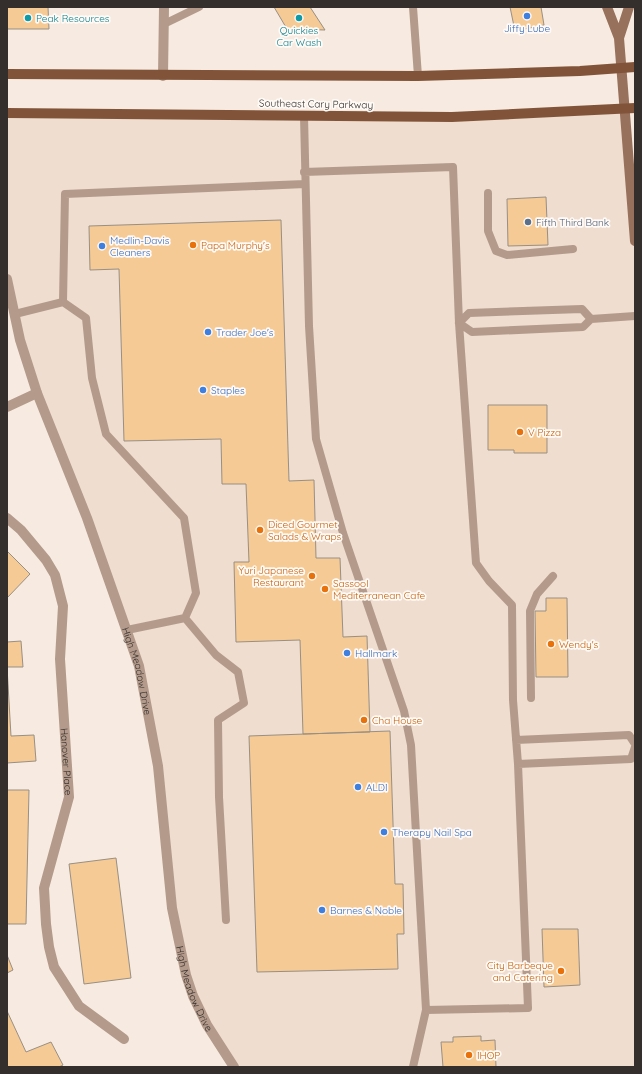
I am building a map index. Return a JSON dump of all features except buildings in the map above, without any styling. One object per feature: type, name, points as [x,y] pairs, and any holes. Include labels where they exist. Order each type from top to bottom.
[{"type":"main road","points":[[607,7],[619,38],[621,69],[630,109],[635,240]]},
{"type":"main road","points":[[619,38],[629,7]]},
{"type":"main road","points":[[7,74],[163,76],[418,76],[621,69],[635,67]]},
{"type":"main road","name":"Southeast Cary Parkway","points":[[7,113],[452,117],[630,109]]},
{"type":"street","points":[[163,76],[164,7]]},
{"type":"street","name":"High Meadow Drive","points":[[7,279],[20,340],[37,393],[88,518],[139,666],[150,715],[158,766],[172,908],[182,961],[193,996],[207,1025],[234,1067]]},
{"type":"street","points":[[7,407],[37,393]]},
{"type":"street","name":"Hanover Place","points":[[7,518],[21,530],[46,560],[55,575],[63,606],[60,659],[69,797],[44,888],[46,924],[54,967],[79,1006],[124,1039]]},
{"type":"lane","points":[[164,24],[199,7]]},
{"type":"lane","points":[[413,7],[418,76]]},
{"type":"lane","points":[[304,116],[304,172],[314,428],[343,532],[404,711],[411,745],[426,1010],[414,1067]]},
{"type":"lane","points":[[304,172],[453,167],[459,323],[476,563],[489,581],[512,605],[513,700],[518,764],[528,1008],[426,1010]]},
{"type":"lane","points":[[63,302],[65,194],[305,184]]},
{"type":"lane","points":[[488,193],[488,231],[496,251],[507,255],[573,249]]},
{"type":"lane","points":[[15,314],[63,302],[86,318],[92,378],[106,434],[184,518],[196,593],[185,618]]},
{"type":"lane","points":[[459,323],[469,313],[582,309],[591,318]]},
{"type":"lane","points":[[459,323],[472,332],[583,327],[591,318],[635,316]]},
{"type":"lane","points":[[532,698],[530,611],[536,594],[553,576]]},
{"type":"lane","points":[[126,630],[185,618]]},
{"type":"lane","points":[[185,618],[216,655],[238,672],[244,703],[218,720],[219,797],[226,920]]},
{"type":"lane","points":[[516,740],[629,735],[635,745],[631,759],[518,764]]},
{"type":"shaded area","points":[[626,109],[635,241],[635,1067],[234,1067],[193,996],[168,869],[139,666],[37,393],[7,278],[7,113],[304,116]]},
{"type":"place","name":"Jiffy Lube","points":[[527,16]]},
{"type":"place","name":"Peak Resources","points":[[28,18]]},
{"type":"place","name":"Quickies Car Wash","points":[[299,18]]},
{"type":"place","name":"Fifth Third Bank","points":[[528,222]]},
{"type":"place","name":"Papa Murphy's","points":[[193,245]]},
{"type":"place","name":"Medlin-Davis Cleaners","points":[[102,246]]},
{"type":"place","name":"Trader Joe's","points":[[208,332]]},
{"type":"place","name":"Staples","points":[[203,390]]},
{"type":"place","name":"V Pizza","points":[[520,432]]},
{"type":"place","name":"Diced Gourmet Salads & Wraps","points":[[260,530]]},
{"type":"place","name":"Yuri Japanese Restaurant","points":[[312,576]]},
{"type":"place","name":"Sassool Mediterranean Cafe","points":[[325,589]]},
{"type":"place","name":"Wendy's","points":[[551,644]]},
{"type":"place","name":"Hallmark","points":[[347,653]]},
{"type":"place","name":"Cha House","points":[[364,720]]},
{"type":"place","name":"ALDI","points":[[358,787]]},
{"type":"place","name":"Therapy Nail Spa","points":[[384,832]]},
{"type":"place","name":"Barnes & Noble","points":[[322,910]]},
{"type":"place","name":"City Barbeque and Catering","points":[[561,971]]},
{"type":"place","name":"IHOP","points":[[469,1055]]}]
